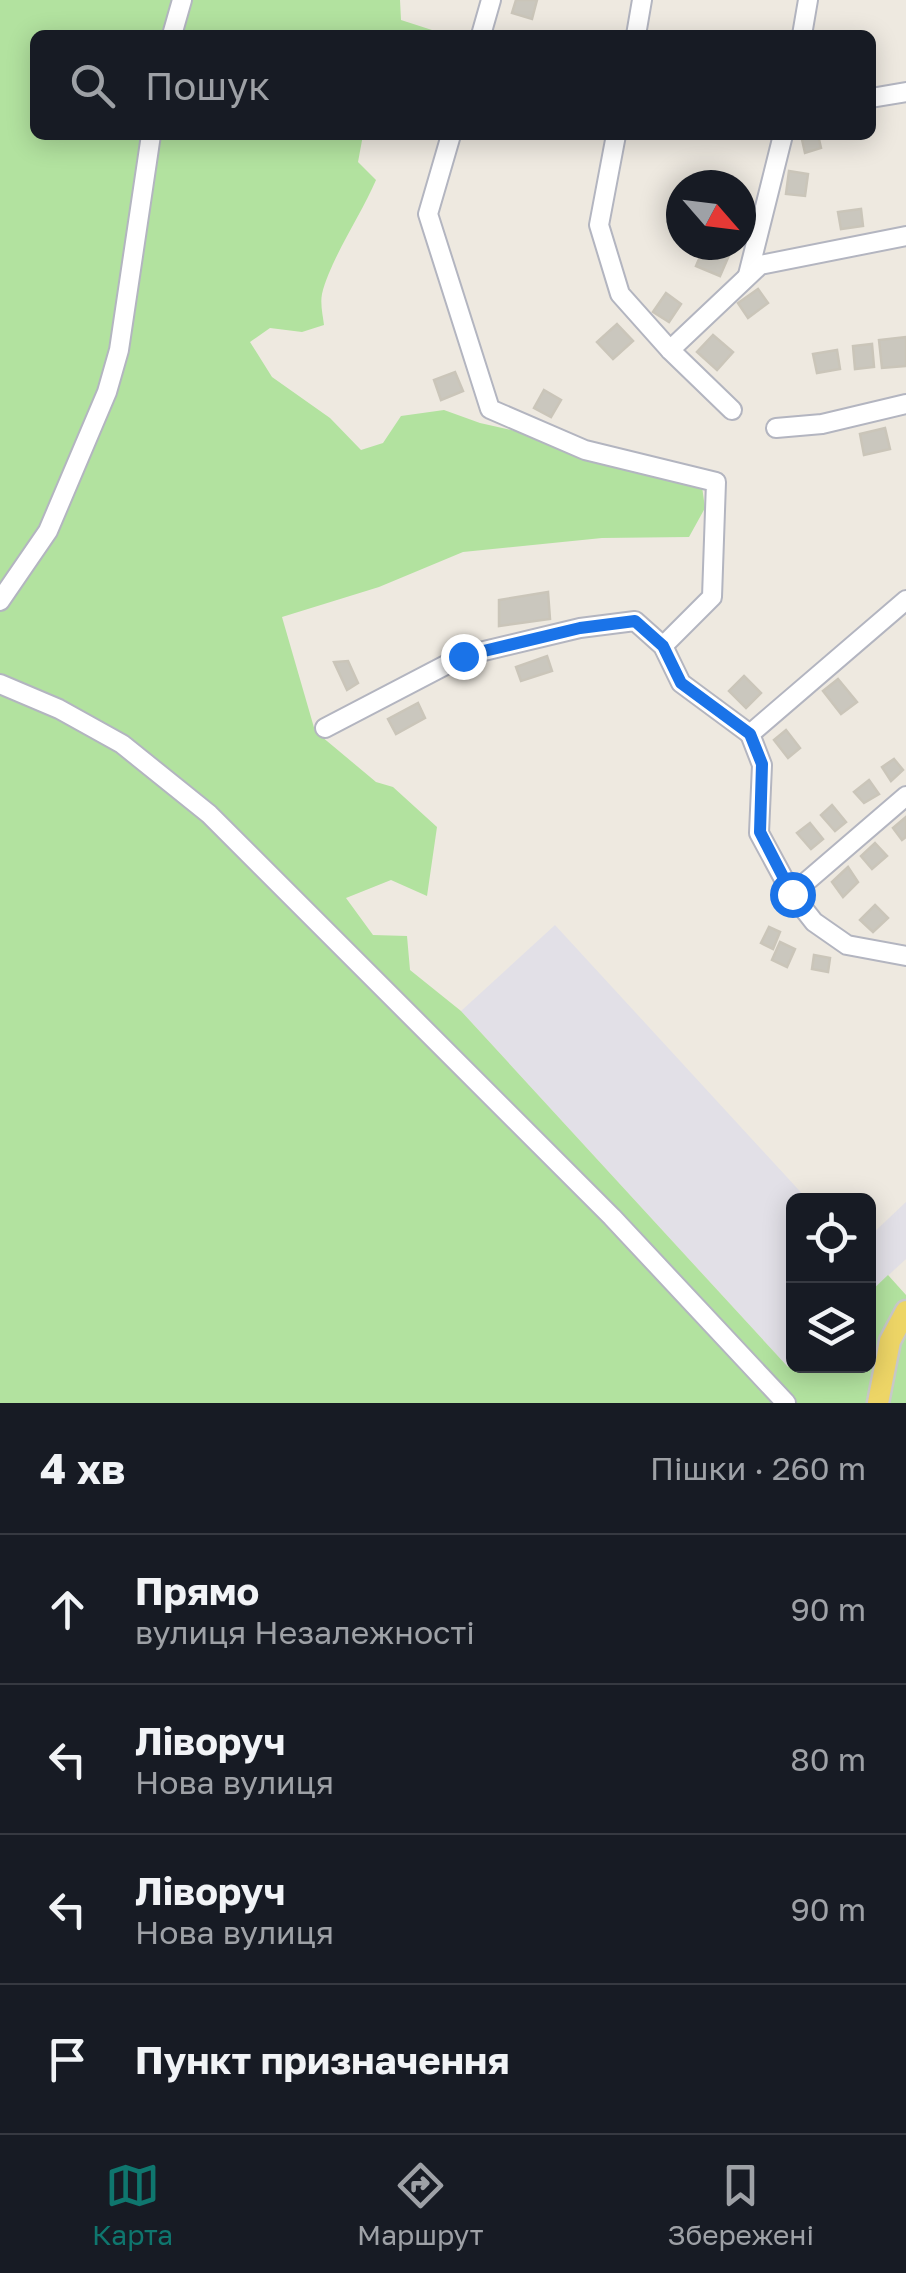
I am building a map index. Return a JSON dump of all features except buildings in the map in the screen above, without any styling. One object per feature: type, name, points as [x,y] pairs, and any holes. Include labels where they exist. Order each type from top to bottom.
[{"type":"main road","points":[[878,1403],[890,1341],[906,1311]]},
{"type":"street","points":[[173,30],[182,0]]},
{"type":"street","points":[[482,30],[491,0]]},
{"type":"street","points":[[637,30],[642,0]]},
{"type":"street","points":[[803,30],[808,0]]},
{"type":"street","points":[[876,97],[906,92]]},
{"type":"street","points":[[0,602],[48,532],[107,392],[119,350],[150,140]]},
{"type":"street","points":[[450,140],[428,214],[490,409],[584,450],[716,482],[712,597],[663,646]]},
{"type":"street","points":[[615,140],[599,226],[620,294],[732,410]]},
{"type":"street","points":[[748,276],[783,140]]},
{"type":"street","points":[[670,350],[760,265],[906,236]]},
{"type":"street","points":[[776,428],[822,424],[906,404]]},
{"type":"street","points":[[750,734],[906,600]]},
{"type":"street","points":[[325,728],[463,656],[580,628],[635,621],[663,646],[681,683],[750,734],[762,764],[760,832],[792,894],[814,922],[847,945],[906,956]]},
{"type":"street","points":[[0,684],[60,709],[122,744],[209,814],[506,1108],[786,1403]]},
{"type":"street","points":[[792,894],[906,796]]},
{"type":"shaded area","points":[[555,925],[802,1193],[786,1193],[786,1365],[461,1011]]},
{"type":"shaded area","points":[[906,1202],[906,1259],[876,1287],[876,1283],[876,1230]]},
{"type":"green space","points":[[0,0],[400,0],[401,20],[432,30],[30,30],[30,140],[362,140],[358,162],[376,180],[326,281],[321,298],[324,325],[302,332],[270,328],[250,342],[272,377],[330,418],[361,450],[383,443],[401,416],[444,410],[480,423],[700,472],[705,508],[689,537],[602,538],[463,552],[379,587],[282,617],[315,731],[376,782],[393,787],[437,827],[427,896],[391,880],[346,898],[373,935],[407,936],[410,970],[461,1011],[786,1365],[786,1373],[876,1373],[876,1286],[888,1275],[906,1295],[906,1403],[0,1403]]},
{"type":"route","points":[[463,656],[580,628],[635,621],[651,632],[663,646],[681,683],[750,734],[762,764],[760,832],[792,894]]}]
